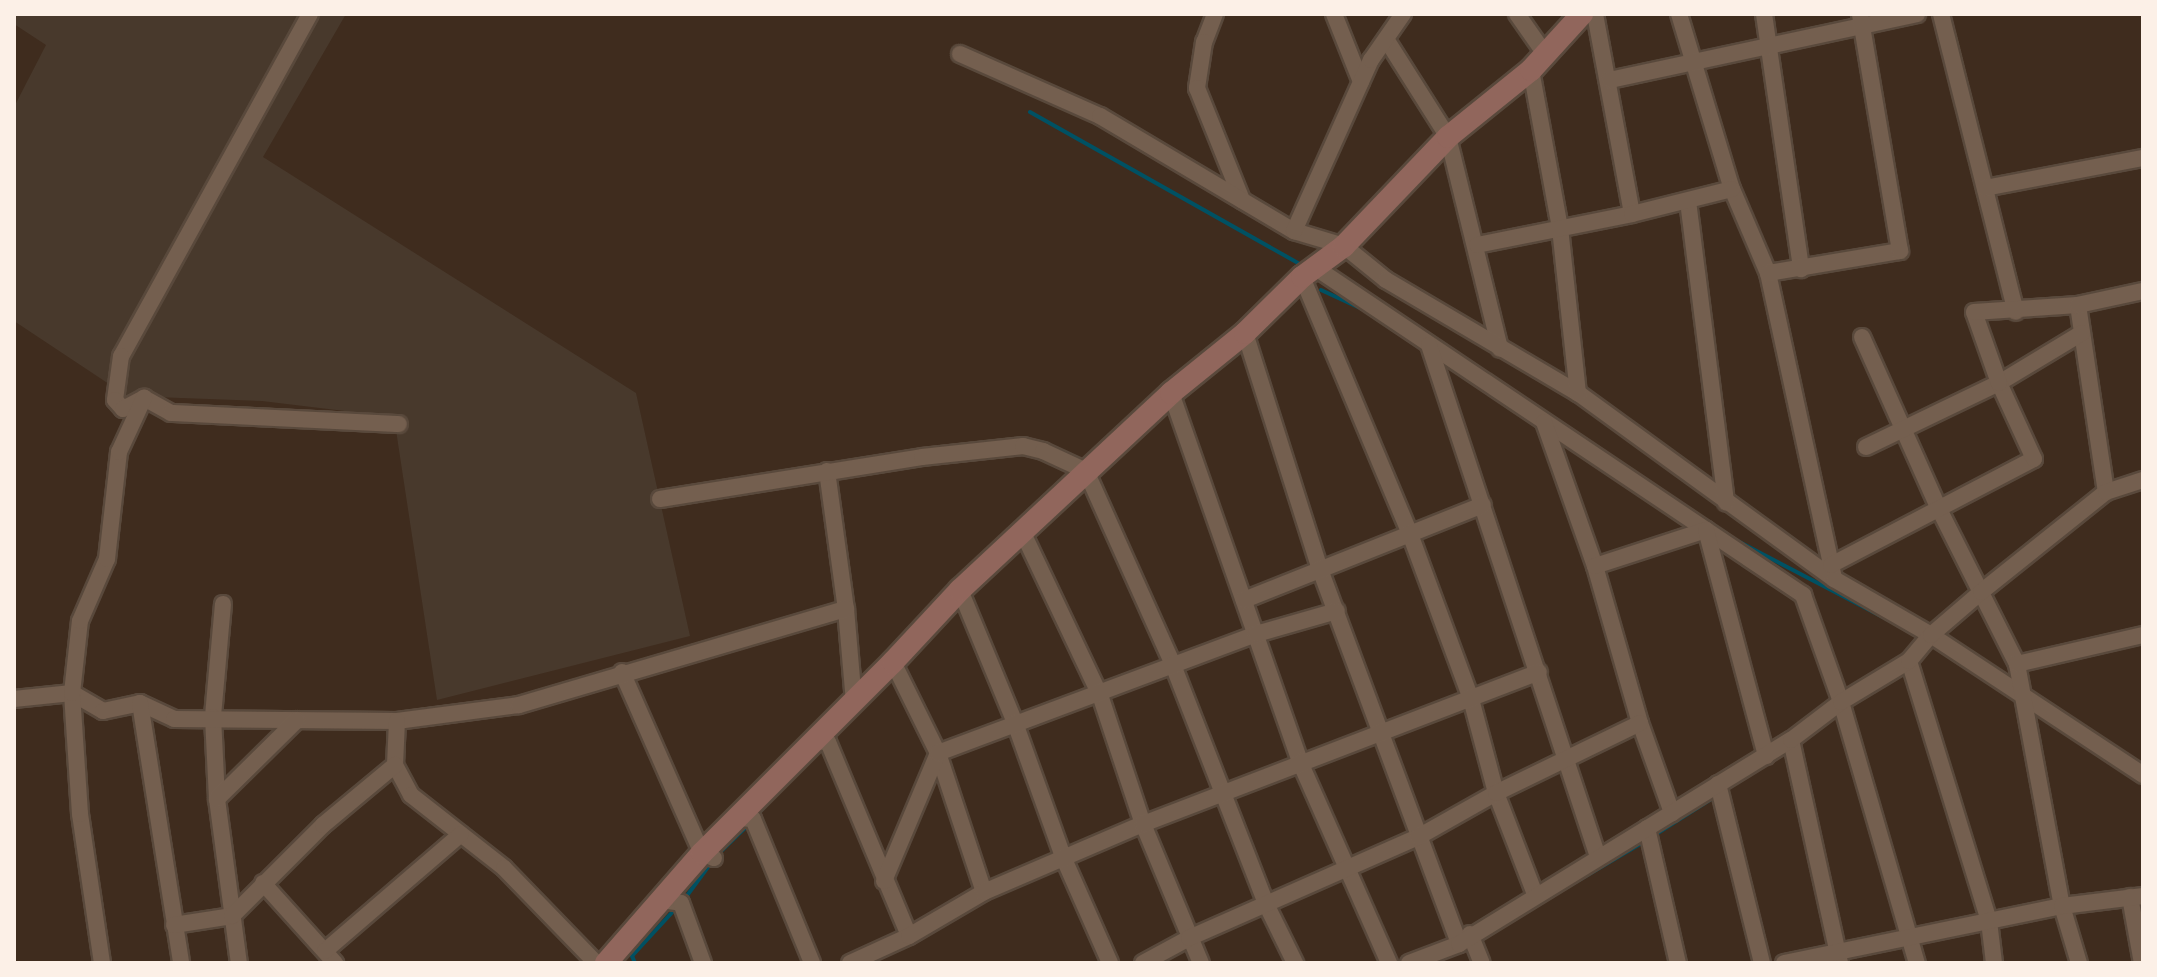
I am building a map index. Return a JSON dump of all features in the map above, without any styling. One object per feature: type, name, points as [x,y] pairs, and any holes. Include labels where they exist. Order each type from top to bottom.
[{"type":"street","points":[[144,398],[123,409],[115,400],[121,356],[310,14]]},
{"type":"street","points":[[1215,14],[1204,42],[1197,88],[1242,200]]},
{"type":"street","points":[[1334,14],[1361,82]]},
{"type":"street","points":[[1294,231],[1361,82],[1403,14]]},
{"type":"street","points":[[1517,14],[1538,62],[1578,393]]},
{"type":"street","points":[[397,721],[395,765],[411,795],[504,868],[611,961],[662,900],[708,856],[739,818],[960,590],[1171,393],[1245,333],[1309,272],[1344,246],[1448,137],[1538,62],[1582,14]]},
{"type":"street","points":[[1595,14],[1610,80],[1632,214]]},
{"type":"street","points":[[1679,14],[1732,189],[1768,273],[1833,572]]},
{"type":"street","points":[[1764,14],[1801,269]]},
{"type":"street","points":[[1610,80],[1694,60],[1771,47],[1861,20],[1914,14]]},
{"type":"street","points":[[1941,14],[2016,312]]},
{"type":"street","points":[[1768,273],[1900,251],[1861,20]]},
{"type":"street","points":[[1386,39],[1448,137],[1477,245],[1500,349]]},
{"type":"street","points":[[960,54],[1100,116],[1294,231],[1344,246],[1386,280],[1578,393],[1726,503],[2143,775]]},
{"type":"street","points":[[1985,188],[2143,158]]},
{"type":"street","points":[[1477,245],[1632,214],[1732,189]]},
{"type":"street","points":[[1688,201],[1726,503]]},
{"type":"street","points":[[1309,272],[1429,345],[1803,595],[1841,702],[1917,963]]},
{"type":"street","points":[[1309,272],[1471,699],[1496,793],[1535,894]]},
{"type":"street","points":[[1833,572],[1939,509],[2034,459],[1999,383],[1974,312],[2016,312],[2078,305],[2143,291]]},
{"type":"street","points":[[2078,305],[2106,492]]},
{"type":"street","points":[[1245,333],[1321,572],[1418,837],[1465,939],[1482,963]]},
{"type":"street","points":[[1866,447],[1999,383],[2082,333]]},
{"type":"street","points":[[1862,337],[1901,429],[2017,664],[2062,906],[2079,963]]},
{"type":"street","points":[[1429,345],[1568,758],[1598,857]]},
{"type":"street","points":[[1171,393],[1300,762],[1389,963]]},
{"type":"street","points":[[144,398],[171,413],[399,424]]},
{"type":"street","points":[[102,963],[80,814],[72,693],[80,621],[107,559],[119,452],[144,398]]},
{"type":"street","points":[[1544,422],[1595,566],[1640,723],[1672,813]]},
{"type":"street","points":[[660,499],[827,471],[1023,446],[1043,451],[1086,471],[1173,665],[1267,906],[1295,963]]},
{"type":"street","points":[[827,471],[846,609],[854,702]]},
{"type":"street","points":[[1409,963],[1465,939],[1791,740],[1841,702],[1909,661],[1931,635],[1981,592],[2106,492],[2143,480]]},
{"type":"street","points":[[1244,600],[1321,572],[1483,505]]},
{"type":"street","points":[[1595,566],[1706,530]]},
{"type":"street","points":[[1706,530],[1766,756]]},
{"type":"street","points":[[1022,531],[1100,695],[1143,824],[1201,963]]},
{"type":"street","points":[[960,590],[1015,723],[1064,859],[1110,963]]},
{"type":"street","points":[[223,604],[213,717],[217,799],[239,963]]},
{"type":"street","points":[[14,699],[72,693],[103,711],[140,703],[174,719],[397,721],[519,705],[622,672],[846,609]]},
{"type":"street","points":[[884,881],[938,753],[1100,695],[1256,634],[1337,611]]},
{"type":"street","points":[[2017,664],[2143,635]]},
{"type":"street","points":[[1909,661],[1989,921],[1994,963]]},
{"type":"street","points":[[893,662],[938,753],[984,892]]},
{"type":"street","points":[[622,672],[708,856]]},
{"type":"street","points":[[850,963],[909,936],[984,892],[1143,824],[1381,730],[1539,672]]},
{"type":"street","points":[[140,703],[181,963]]},
{"type":"street","points":[[217,799],[297,720]]},
{"type":"street","points":[[1143,963],[1189,938],[1418,837],[1496,793],[1640,723]]},
{"type":"street","points":[[1791,740],[1838,956]]},
{"type":"street","points":[[813,741],[828,742],[909,936]]},
{"type":"street","points":[[174,925],[232,916],[323,825],[395,765]]},
{"type":"street","points":[[1718,784],[1762,963]]},
{"type":"street","points":[[739,818],[753,819],[812,963]]},
{"type":"street","points":[[1647,828],[1678,963]]},
{"type":"street","points":[[263,883],[330,957],[461,834]]},
{"type":"street","points":[[1784,963],[1838,956],[1911,934],[2062,906],[2137,896],[2142,963]]},
{"type":"street","points":[[662,900],[681,903],[703,963]]},
{"type":"shaded area","points":[[14,14],[346,14],[263,157],[636,393],[690,636],[437,700],[394,417],[262,401],[127,396],[14,321],[14,107],[46,45],[14,24]]},
{"type":"waterway","points":[[1030,112],[1305,267]]},
{"type":"waterway","points":[[1321,290],[1369,312]]},
{"type":"waterway","points":[[1728,536],[1898,625]]},
{"type":"waterway","points":[[851,719],[895,674]]},
{"type":"waterway","points":[[1653,836],[1716,796]]},
{"type":"waterway","points":[[756,816],[768,802]]},
{"type":"waterway","points":[[716,856],[750,823]]},
{"type":"waterway","points":[[1550,897],[1645,841]]},
{"type":"waterway","points":[[683,901],[711,863]]},
{"type":"waterway","points":[[635,963],[632,956],[677,907]]}]
